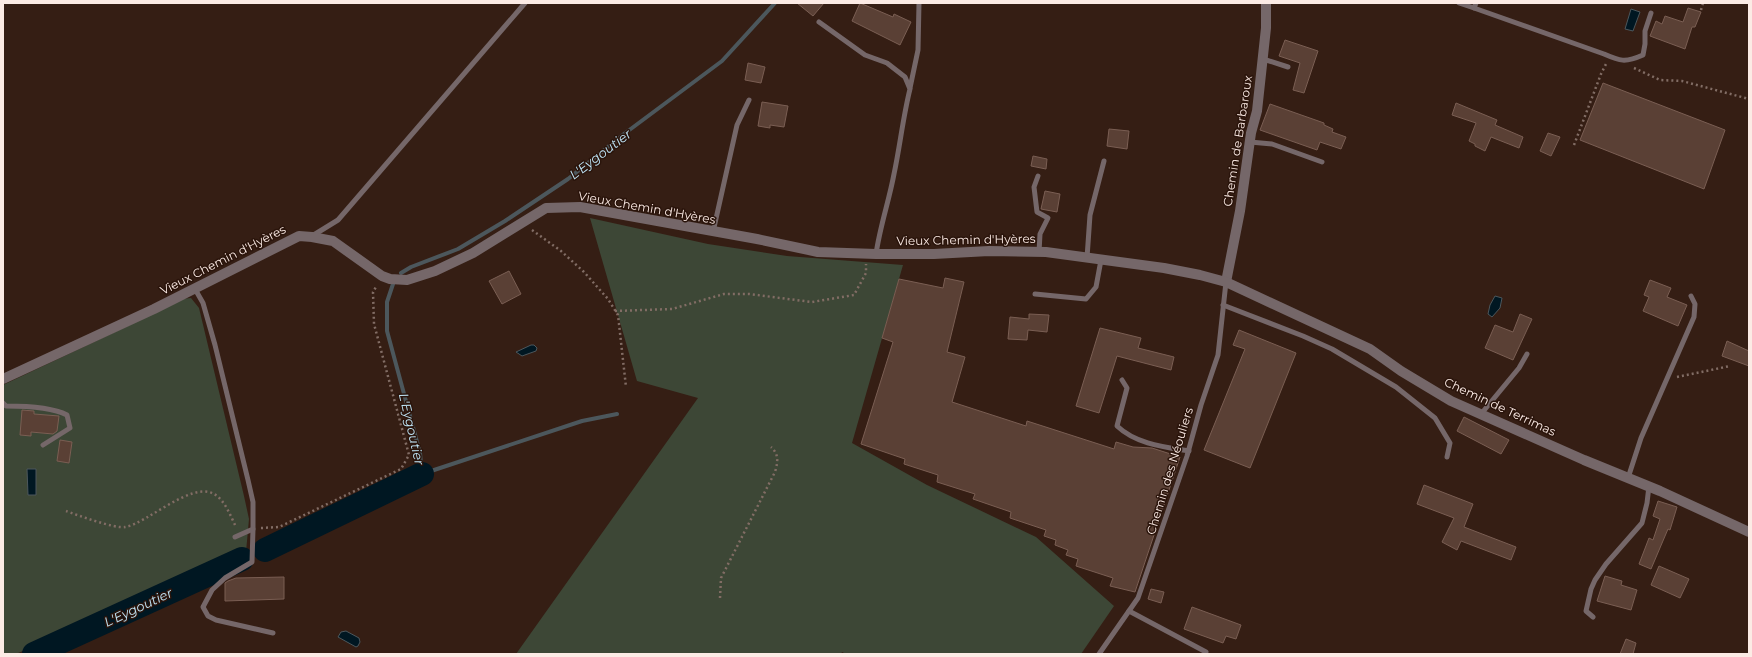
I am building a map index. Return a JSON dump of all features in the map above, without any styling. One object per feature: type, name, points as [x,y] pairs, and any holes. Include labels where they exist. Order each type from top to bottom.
[{"type":"street","name":"Chemin de Barbaroux","points":[[1226,282],[1240,211],[1250,142],[1257,111],[1266,28],[1266,3]]},
{"type":"street","name":"Vieux Chemin d'Hyères","points":[[3,379],[195,289],[298,236],[333,241],[382,276],[390,279],[407,280],[435,271],[473,252],[546,208],[580,207],[818,252],[934,254],[989,250],[1039,252],[1193,273],[1226,282]]},
{"type":"street","name":"Chemin de Terrimas","points":[[1226,282],[1370,349],[1401,371],[1439,393],[1481,414],[1584,460],[1649,486],[1749,532]]},
{"type":"lane","points":[[312,237],[338,220],[525,3]]},
{"type":"lane","points":[[872,254],[888,205],[918,50],[919,3]]},
{"type":"lane","points":[[1459,3],[1475,6],[1621,61],[1643,55],[1645,31],[1652,13]]},
{"type":"lane","points":[[819,22],[864,55],[887,62],[904,77],[910,89]]},
{"type":"lane","points":[[1263,59],[1288,67]]},
{"type":"lane","points":[[713,232],[738,125],[749,100]]},
{"type":"lane","points":[[1250,142],[1272,144],[1322,162]]},
{"type":"lane","points":[[1087,258],[1090,215],[1104,161]]},
{"type":"lane","points":[[1038,176],[1034,187],[1037,212],[1048,218],[1040,234],[1039,252]]},
{"type":"lane","points":[[1035,294],[1086,299],[1096,287],[1101,260]]},
{"type":"lane","name":"Chemin des Néouliers","points":[[1099,654],[1138,598],[1189,451],[1201,406],[1218,355],[1226,282]]},
{"type":"lane","points":[[195,289],[203,303],[215,345],[253,502],[252,562],[225,578],[212,590],[203,607],[208,616],[216,620],[273,633]]},
{"type":"lane","points":[[1628,478],[1641,438],[1694,317],[1695,304],[1691,296]]},
{"type":"lane","points":[[1223,304],[1332,349],[1396,387],[1435,418],[1450,443],[1447,457]]},
{"type":"lane","points":[[1481,414],[1507,380],[1519,368],[1527,354]]},
{"type":"lane","points":[[1122,380],[1127,388],[1118,426],[1143,442],[1189,451]]},
{"type":"lane","points":[[3,403],[6,406],[61,412],[67,416],[70,428],[43,445]]},
{"type":"lane","points":[[1593,617],[1586,611],[1591,589],[1606,564],[1642,523],[1649,486]]},
{"type":"lane","points":[[237,536],[253,529]]},
{"type":"lane","points":[[1129,611],[1206,652]]},
{"type":"path","points":[[1701,10],[1703,3]]},
{"type":"path","points":[[1574,145],[1601,74],[1610,56]]},
{"type":"path","points":[[1621,61],[1660,80],[1682,81],[1749,99]]},
{"type":"path","points":[[522,222],[561,251],[584,272],[608,299],[618,316],[626,386]]},
{"type":"path","points":[[615,311],[672,309],[724,294],[749,294],[812,302],[854,295],[866,273],[872,254]]},
{"type":"path","points":[[253,529],[278,526],[401,469],[409,455],[374,324],[373,292],[382,276]]},
{"type":"path","points":[[1667,379],[1730,366]]},
{"type":"path","points":[[720,598],[721,578],[772,477],[778,462],[776,451],[771,447]]},
{"type":"path","points":[[66,511],[94,521],[124,528],[142,521],[185,495],[203,492],[213,493],[220,499],[228,511],[237,536]]},
{"type":"green space","points":[[590,218],[708,244],[787,256],[903,265],[852,443],[927,485],[1036,537],[1114,606],[1081,654],[846,654],[842,652],[841,654],[516,654],[698,398],[637,381]]},
{"type":"green space","points":[[191,298],[199,308],[249,519],[246,552],[16,654],[3,654],[3,385],[130,325],[181,299]]},
{"type":"water","points":[[1631,9],[1640,12],[1633,31],[1625,29]]},
{"type":"water","points":[[1495,296],[1502,298],[1500,308],[1492,317],[1488,314],[1490,305]]},
{"type":"water","points":[[534,345],[537,348],[536,351],[522,356],[516,352]]},
{"type":"water","points":[[27,469],[36,469],[36,495],[28,495]]},
{"type":"water","points":[[346,631],[359,638],[360,642],[358,646],[356,647],[338,637],[341,632]]},
{"type":"building","points":[[797,3],[824,3],[813,16]]},
{"type":"building","points":[[860,3],[893,17],[894,14],[911,22],[900,45],[852,21]]},
{"type":"building","points":[[1688,8],[1701,12],[1695,27],[1692,27],[1685,49],[1650,36],[1656,21],[1662,24],[1665,16],[1683,22]]},
{"type":"building","points":[[1285,40],[1318,51],[1304,93],[1293,90],[1300,63],[1279,56]]},
{"type":"building","points":[[748,63],[765,67],[761,83],[745,80]]},
{"type":"building","points":[[1603,83],[1725,130],[1704,189],[1580,140]]},
{"type":"building","points":[[762,102],[788,106],[784,127],[770,125],[770,128],[758,126]]},
{"type":"building","points":[[1456,103],[1497,120],[1495,125],[1523,137],[1519,148],[1491,137],[1485,151],[1475,146],[1475,144],[1469,141],[1476,123],[1452,115]]},
{"type":"building","points":[[1270,104],[1324,123],[1324,125],[1333,129],[1332,132],[1346,137],[1341,149],[1320,142],[1317,150],[1260,130]]},
{"type":"building","points":[[1109,129],[1129,131],[1127,149],[1107,146]]},
{"type":"building","points":[[1548,133],[1560,137],[1551,156],[1540,151]]},
{"type":"building","points":[[1033,156],[1047,159],[1046,169],[1031,166]]},
{"type":"building","points":[[1045,191],[1060,194],[1057,212],[1041,209]]},
{"type":"building","points":[[509,271],[521,294],[502,304],[489,281]]},
{"type":"building","points":[[945,278],[964,282],[947,352],[965,357],[952,402],[1026,426],[1027,421],[1114,449],[1116,442],[1133,447],[1152,448],[1180,457],[1135,592],[1110,586],[1113,578],[1076,566],[1078,559],[1066,555],[1068,550],[1055,545],[1056,540],[1044,536],[1046,530],[1010,518],[1011,512],[973,499],[975,494],[937,482],[938,475],[904,464],[905,459],[861,444],[893,342],[882,338],[899,279],[943,288]]},
{"type":"building","points":[[1650,280],[1671,288],[1667,297],[1687,305],[1678,326],[1643,311],[1649,297],[1644,295]]},
{"type":"building","points":[[1029,314],[1049,315],[1047,332],[1028,330],[1027,340],[1008,339],[1010,317],[1029,319]]},
{"type":"building","points":[[1520,314],[1532,319],[1513,360],[1485,348],[1495,325],[1513,332]]},
{"type":"building","points":[[1100,328],[1141,338],[1138,348],[1174,357],[1171,370],[1117,356],[1099,413],[1076,406]]},
{"type":"building","points":[[1239,330],[1296,353],[1250,468],[1204,450],[1245,349],[1233,345]]},
{"type":"building","points":[[1727,341],[1749,351],[1749,366],[1722,356]]},
{"type":"building","points":[[22,410],[34,411],[34,414],[59,416],[57,431],[53,434],[31,432],[31,436],[20,435]]},
{"type":"building","points":[[1464,417],[1509,440],[1501,454],[1457,431]]},
{"type":"building","points":[[60,440],[72,442],[69,463],[57,461]]},
{"type":"building","points":[[1424,485],[1473,504],[1464,527],[1516,547],[1511,560],[1461,541],[1457,550],[1442,542],[1454,518],[1417,504]]},
{"type":"building","points":[[1658,501],[1677,507],[1670,530],[1668,529],[1651,569],[1639,564],[1649,538],[1653,540],[1660,519],[1653,516]]},
{"type":"building","points":[[1659,566],[1689,579],[1680,598],[1651,585]]},
{"type":"building","points":[[1605,576],[1622,581],[1621,585],[1637,590],[1631,610],[1597,601]]},
{"type":"building","points":[[284,577],[284,599],[225,601],[225,583],[228,581],[236,578]]},
{"type":"building","points":[[1151,589],[1164,592],[1161,603],[1148,599]]},
{"type":"building","points":[[1192,607],[1241,625],[1236,639],[1226,636],[1223,643],[1184,629]]},
{"type":"building","points":[[1626,639],[1636,643],[1633,654],[1620,654]]},
{"type":"waterway","name":"L'Eygoutier","points":[[401,273],[411,267],[458,249],[505,221],[568,179],[624,134],[722,61],[775,3]]},
{"type":"waterway","points":[[393,284],[387,302],[387,331],[420,453],[422,474],[582,421],[617,414]]},
{"type":"waterway","name":"L'Eygoutier","points":[[265,550],[422,474]]},
{"type":"waterway","name":"L'Eygoutier","points":[[34,654],[242,559]]}]
